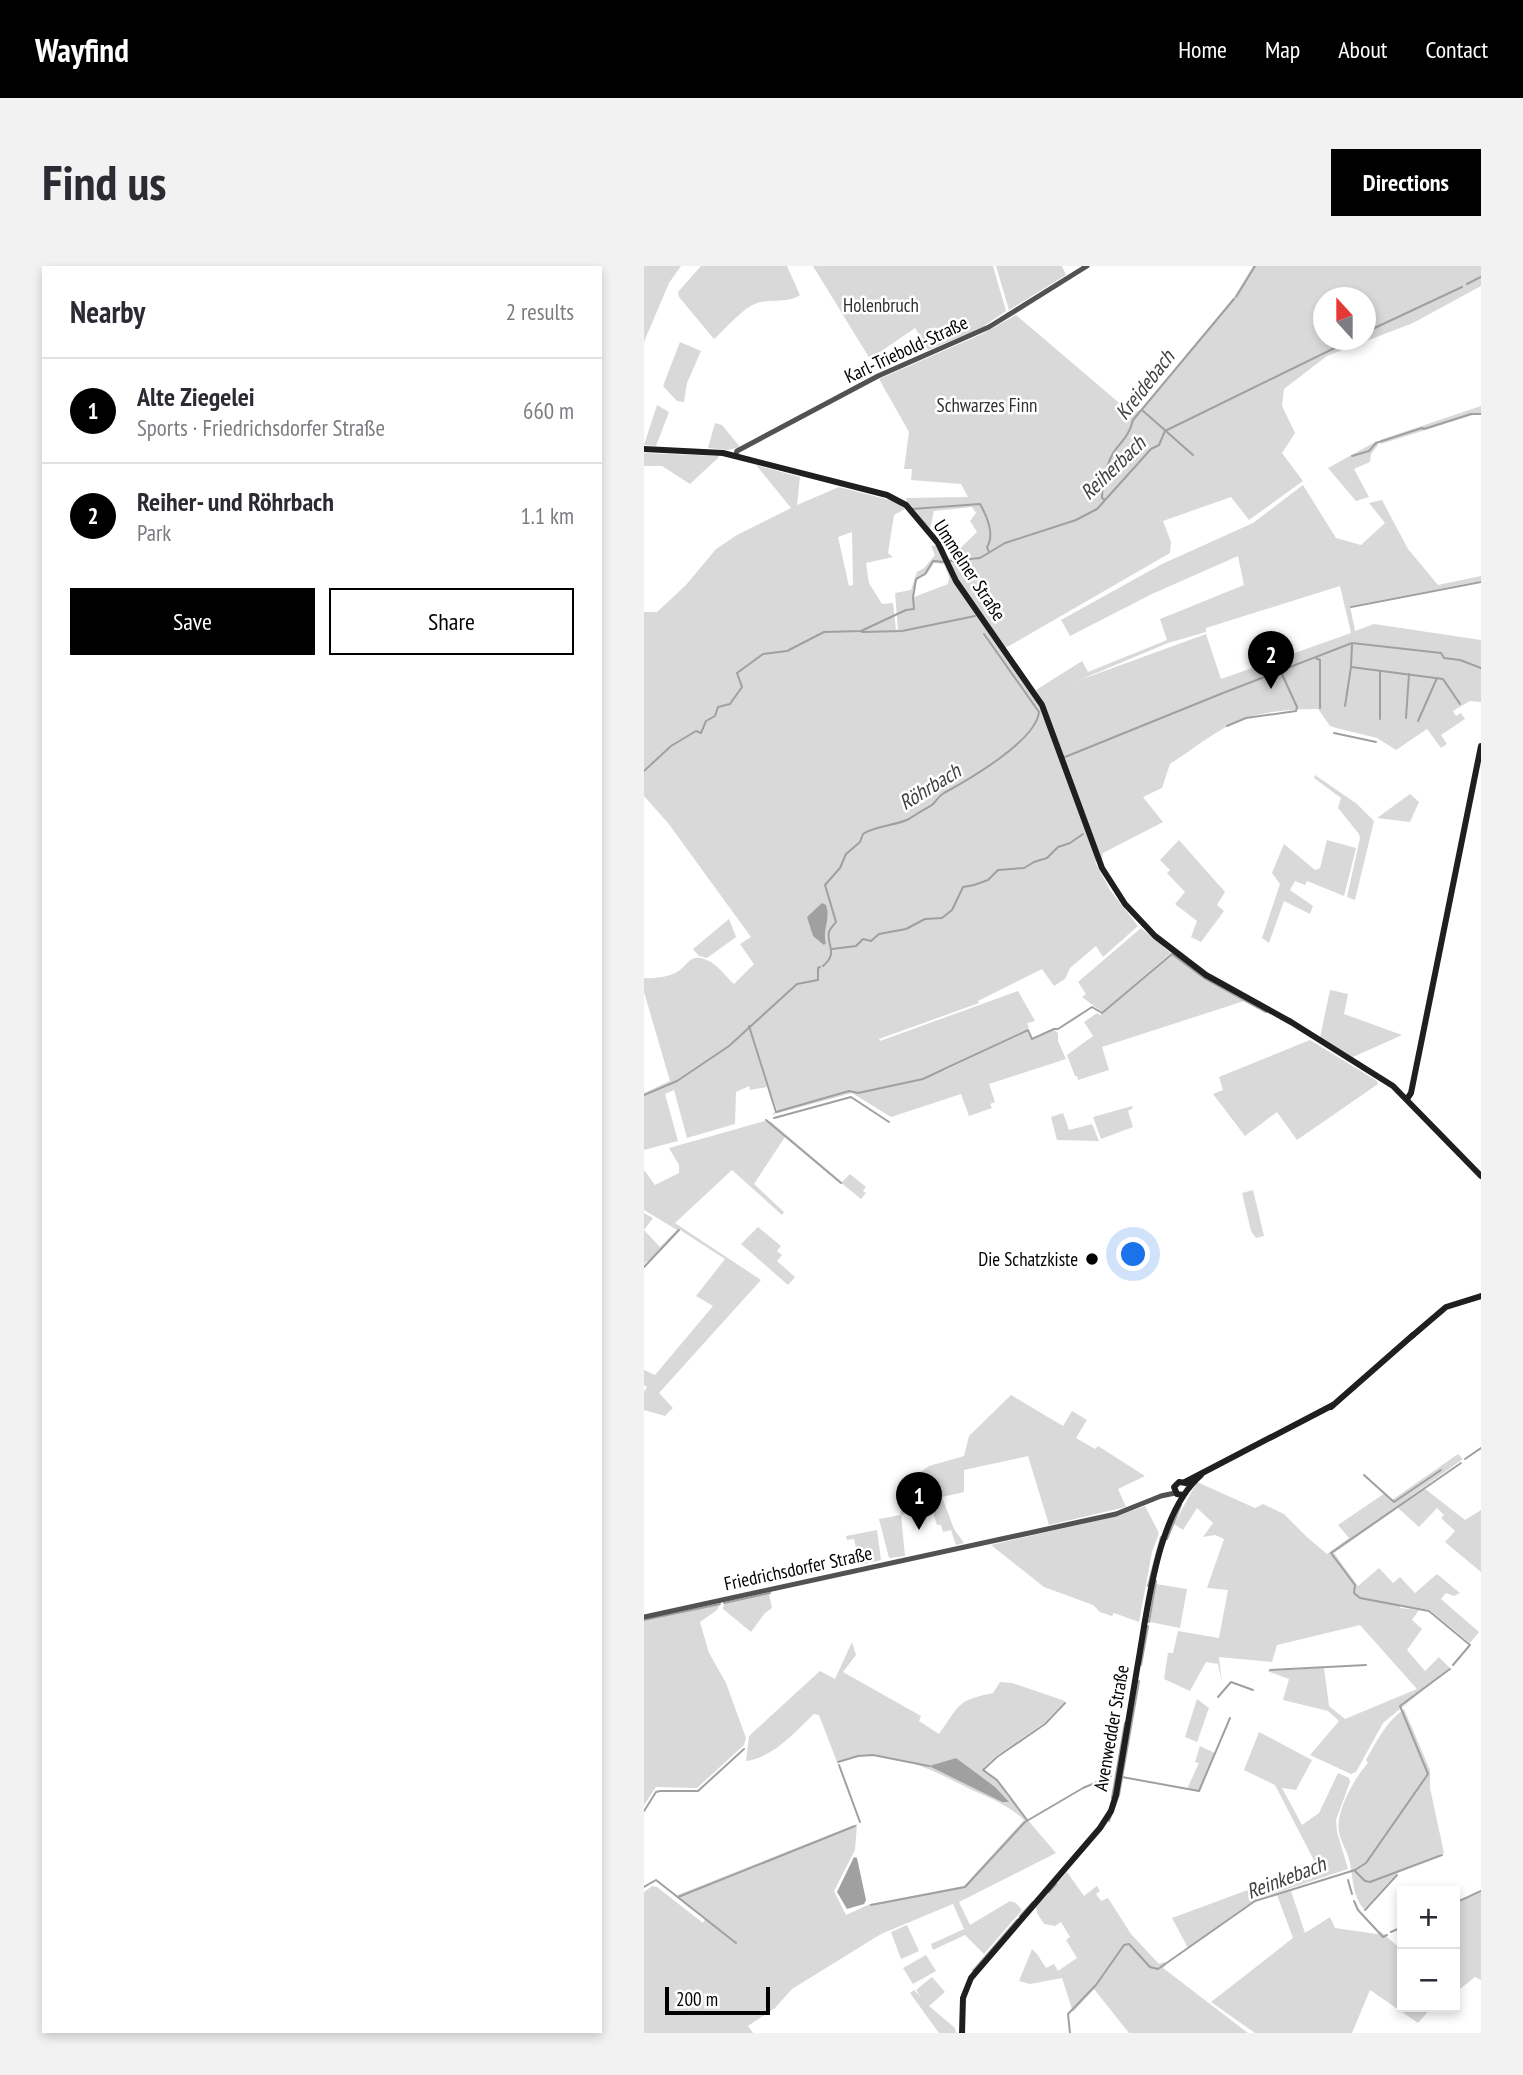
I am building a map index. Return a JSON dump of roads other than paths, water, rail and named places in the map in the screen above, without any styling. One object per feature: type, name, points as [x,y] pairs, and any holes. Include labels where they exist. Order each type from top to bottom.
[{"type":"main road","name":"Ummelner Straße","points":[[644,449],[735,456],[887,495],[906,505],[938,543],[956,581],[1042,705],[1099,860],[1125,904],[1155,936],[1206,975],[1385,1080],[1407,1099],[1481,1176]]},
{"type":"main road","points":[[1407,1099],[1411,1093],[1481,746]]},
{"type":"main road","points":[[1178,1492],[1178,1482],[1186,1485],[1333,1405],[1446,1307],[1481,1296]]},
{"type":"main road","name":"Avenwedder Straße","points":[[962,2033],[963,1998],[971,1978],[1089,1842],[1111,1811],[1155,1570],[1161,1546],[1177,1507],[1178,1492],[1188,1492],[1186,1485]]},
{"type":"street","name":"Karl-Triebold-Straße","points":[[735,456],[737,451],[878,376],[989,327],[1087,266]]},
{"type":"street","name":"Friedrichsdorfer Straße","points":[[644,1617],[1116,1514],[1178,1492]]},
{"type":"waterway","name":"Kreidebach","points":[[1236,297],[1255,266]]},
{"type":"waterway","name":"Reiherbach","points":[[1467,284],[1481,277]]},
{"type":"waterway","name":"Reiherbach","points":[[1376,327],[1462,287]]},
{"type":"waterway","name":"Kreidebach","points":[[1105,500],[1102,498],[1102,492],[1108,466],[1133,420],[1234,299]]},
{"type":"waterway","name":"Reiherbach","points":[[950,561],[980,558],[1005,543],[1076,520],[1097,509],[1151,449],[1159,445],[1165,431],[1331,350]]},
{"type":"waterway","name":"Reiherbach","points":[[1142,410],[1193,455]]},
{"type":"waterway","points":[[1352,456],[1369,451],[1376,443],[1422,428],[1471,414],[1481,414]]},
{"type":"waterway","name":"Reiherbach","points":[[912,509],[980,504],[989,526],[989,552]]},
{"type":"waterway","points":[[644,771],[671,746],[696,731],[701,733],[706,721],[715,716],[718,707],[730,704],[742,687],[737,673],[763,654],[787,651],[824,632],[861,631],[906,610],[914,609],[916,579],[925,574],[933,561],[945,562]]},
{"type":"waterway","points":[[1351,607],[1481,582]]},
{"type":"waterway","points":[[862,632],[902,631],[975,616]]},
{"type":"waterway","name":"Röhrbach","points":[[823,966],[830,957],[829,932],[836,922],[825,885],[840,868],[846,854],[860,842],[863,834],[909,819],[932,805],[942,794],[1014,747],[1035,723],[1039,712],[984,634]]},
{"type":"waterway","points":[[1065,757],[1352,643],[1441,653],[1444,658],[1460,660],[1481,668]]},
{"type":"waterway","points":[[1345,706],[1352,645]]},
{"type":"waterway","points":[[1316,658],[1320,660],[1320,708]]},
{"type":"waterway","points":[[1351,667],[1443,679],[1460,704]]},
{"type":"waterway","points":[[1380,671],[1380,719]]},
{"type":"waterway","points":[[1227,726],[1246,718],[1296,711],[1297,707],[1281,672]]},
{"type":"waterway","points":[[1406,718],[1409,674]]},
{"type":"waterway","points":[[1418,721],[1437,678]]},
{"type":"waterway","points":[[1334,733],[1376,742]]},
{"type":"waterway","points":[[832,949],[856,946],[863,939],[871,941],[879,934],[906,929],[925,919],[942,918],[952,910],[963,887],[988,880],[998,870],[1024,868],[1047,858],[1058,847],[1083,834]]},
{"type":"waterway","points":[[749,1026],[776,1112],[849,1091],[858,1093],[923,1079],[1028,1030],[1032,1039],[1058,1029],[1092,1007],[1102,1013],[1172,954],[1204,978],[1266,1012]]},
{"type":"waterway","name":"Röhrbach","points":[[644,1095],[677,1081],[729,1046],[797,984],[818,980],[820,967]]},
{"type":"waterway","points":[[774,1118],[851,1097],[889,1122]]},
{"type":"waterway","points":[[766,1120],[841,1183]]},
{"type":"waterway","points":[[644,1267],[679,1230]]},
{"type":"waterway","name":"Reinkebach","points":[[1465,1459],[1481,1448]]},
{"type":"waterway","name":"Reinkebach","points":[[1453,1665],[1470,1645],[1429,1611],[1360,1598],[1354,1593],[1355,1585],[1331,1553],[1461,1463]]},
{"type":"waterway","points":[[1364,1475],[1394,1502],[1441,1470]]},
{"type":"waterway","points":[[1167,1539],[1181,1505]]},
{"type":"waterway","points":[[1148,1586],[1161,1537]]},
{"type":"waterway","points":[[1149,1622],[1156,1581]]},
{"type":"waterway","points":[[724,1603],[770,1593]]},
{"type":"waterway","points":[[644,1620],[720,1604]]},
{"type":"waterway","points":[[1141,1665],[1148,1626]]},
{"type":"waterway","points":[[1270,1670],[1366,1665]]},
{"type":"waterway","name":"Reinkebach","points":[[1070,2033],[1068,2014],[1096,1985],[1124,1945],[1129,1944],[1150,1967],[1158,1969],[1255,1901],[1355,1870],[1366,1863],[1428,1774],[1400,1706],[1450,1669]]},
{"type":"waterway","points":[[1109,1821],[1119,1795],[1139,1681]]},
{"type":"waterway","points":[[1218,1697],[1231,1682],[1253,1690]]},
{"type":"waterway","points":[[1027,1820],[997,1780],[983,1770],[1045,1724],[1065,1703]]},
{"type":"waterway","points":[[1122,1777],[1199,1791],[1230,1718]]},
{"type":"waterway","points":[[1112,1798],[1125,1723]]},
{"type":"waterway","points":[[644,1811],[656,1792],[698,1791],[744,1749]]},
{"type":"waterway","points":[[838,1762],[873,1755],[929,1766]]},
{"type":"waterway","points":[[839,1765],[860,1822]]},
{"type":"waterway","points":[[871,1905],[965,1887],[1025,1822],[1083,1788],[1111,1776]]},
{"type":"waterway","points":[[678,1897],[855,1826]]},
{"type":"waterway","points":[[1355,1871],[1365,1881],[1370,1882],[1442,1855]]},
{"type":"waterway","points":[[1365,1910],[1397,1875]]},
{"type":"waterway","points":[[644,1887],[656,1880],[736,1943]]},
{"type":"waterway","points":[[1348,1880],[1352,1894]]},
{"type":"waterway","points":[[1049,1892],[1056,1884]]},
{"type":"waterway","points":[[1460,1901],[1481,1891]]},
{"type":"waterway","points":[[1354,1901],[1358,1910],[1383,1937],[1387,1935]]},
{"type":"waterway","points":[[1020,1916],[1033,1902]]},
{"type":"waterway","points":[[973,1971],[1017,1920]]},
{"type":"waterway","points":[[1391,1932],[1397,1929]]},
{"type":"place","name":"Reiher- und Röhrbach","points":[[1271,689]]},
{"type":"place","name":"Die Schatzkiste","points":[[1092,1259]]},
{"type":"place","name":"Alte Ziegelei","points":[[919,1530]]},
{"type":"park label","name":"Holenbruch","points":[[881,305]]},
{"type":"park label","name":"Schwarzes Finn","points":[[987,405]]}]
